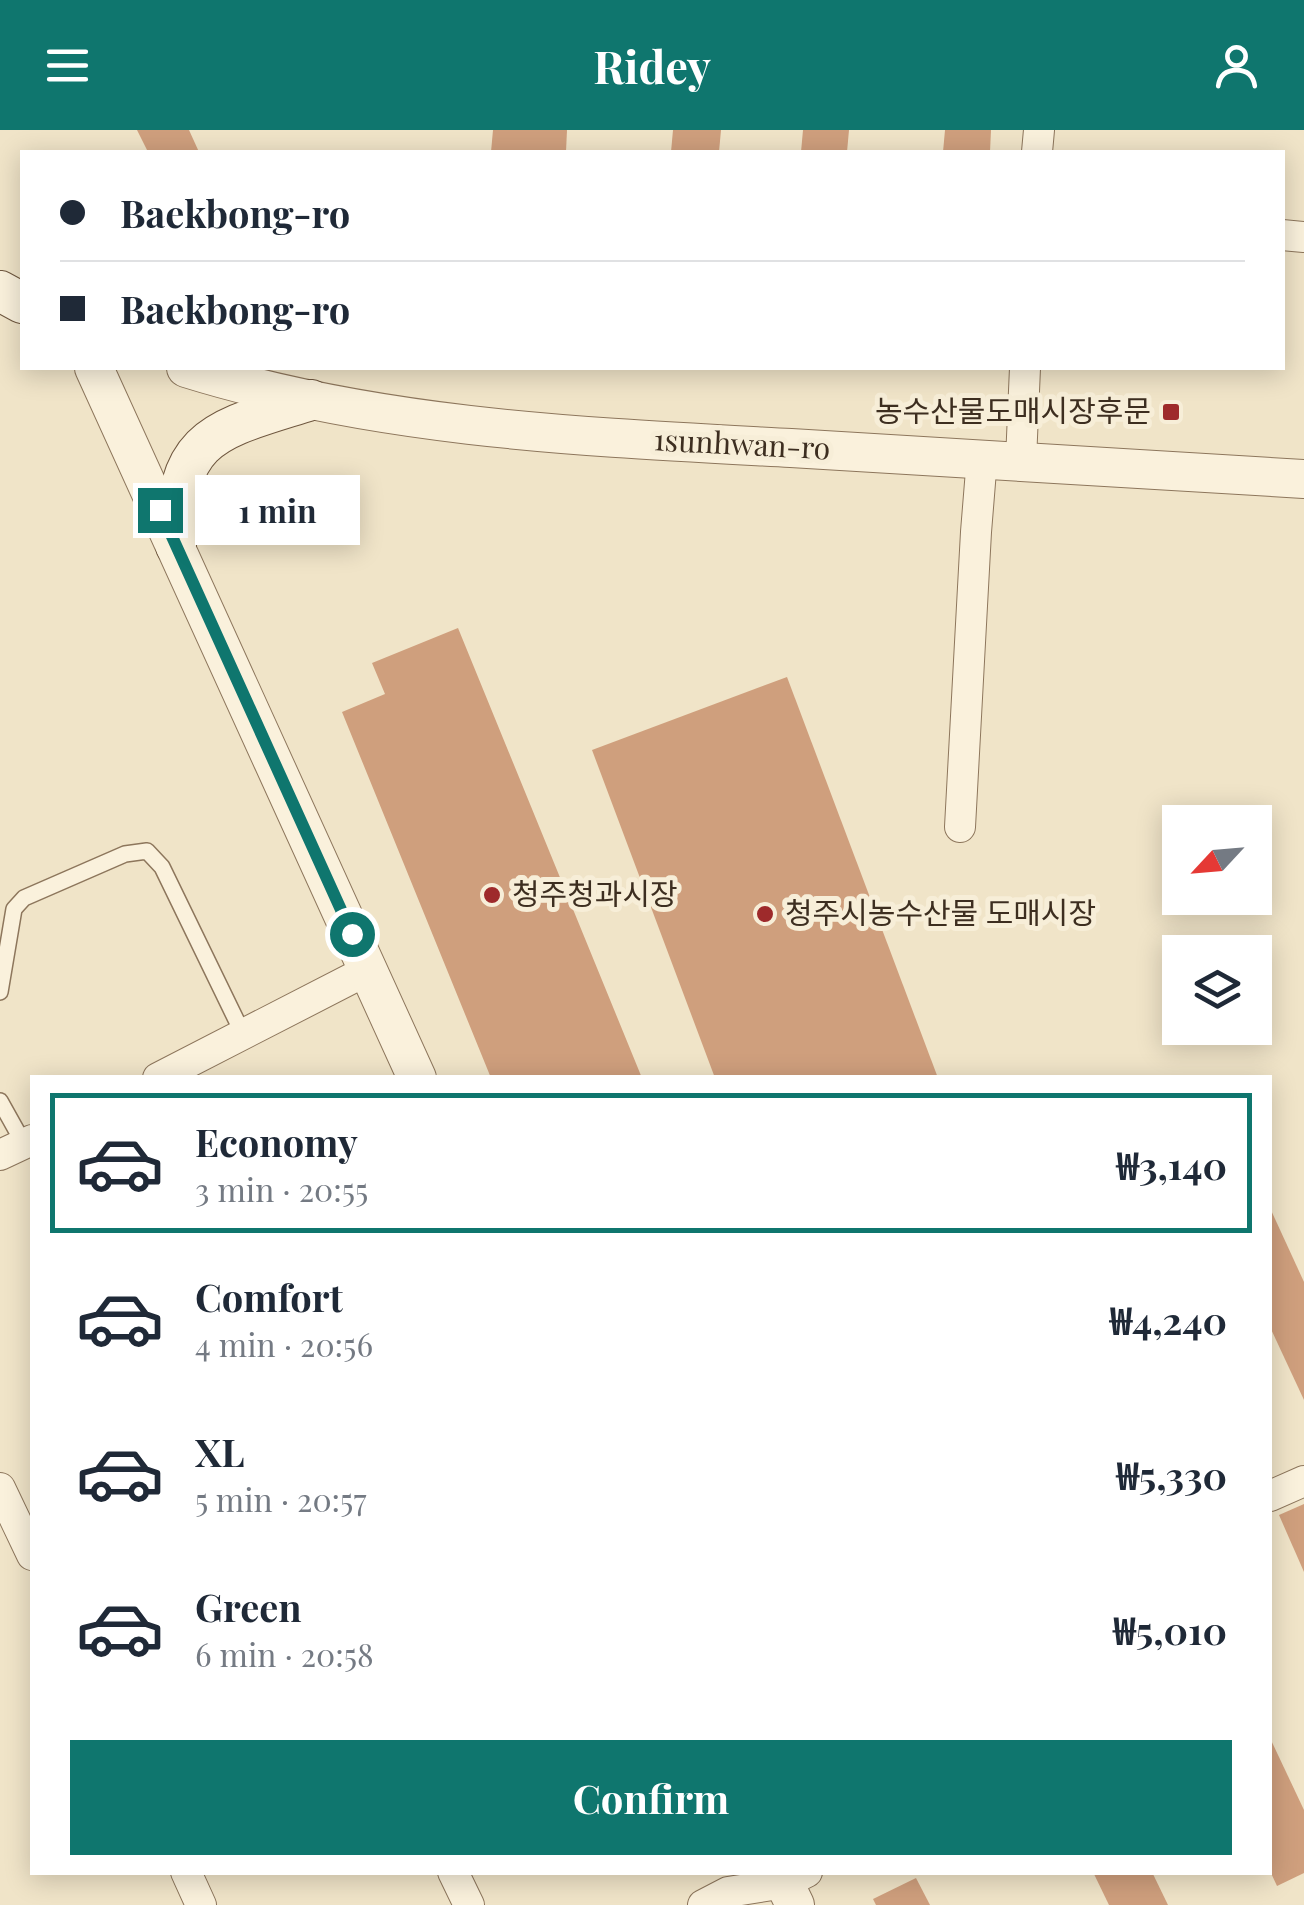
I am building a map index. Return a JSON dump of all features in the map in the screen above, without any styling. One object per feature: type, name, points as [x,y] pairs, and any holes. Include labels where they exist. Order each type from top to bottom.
[{"type":"main road","points":[[176,546],[178,499],[194,452],[232,425],[311,400]]},
{"type":"street","points":[[95,370],[415,1075]]},
{"type":"street","name":"1sunhwan-ro","points":[[193,370],[311,400],[422,420],[578,436],[1304,479]]},
{"type":"street","points":[[1020,460],[1025,370]]},
{"type":"street","points":[[960,826],[982,458]]},
{"type":"street","points":[[164,1075],[368,970]]},
{"type":"street","points":[[1272,1495],[1304,1481]]},
{"type":"street","points":[[0,1488],[30,1551]]},
{"type":"street","points":[[187,1875],[202,1905]]},
{"type":"street","points":[[454,1875],[469,1905]]},
{"type":"street","points":[[703,1905],[728,1892],[792,1883]]},
{"type":"lane","points":[[0,992],[14,910],[24,898],[125,854],[147,850],[162,867],[243,1034]]},
{"type":"lane","points":[[0,1101],[19,1146]]},
{"type":"building","points":[[137,130],[189,130],[198,150],[147,150]]},
{"type":"building","points":[[493,130],[567,130],[566,150],[491,150]]},
{"type":"building","points":[[673,130],[721,130],[719,150],[671,150]]},
{"type":"building","points":[[803,130],[849,130],[847,150],[801,150]]},
{"type":"building","points":[[945,130],[991,130],[990,150],[943,150]]},
{"type":"building","name":"청주청과시장","points":[[458,628],[641,1075],[490,1075],[342,712],[385,694],[372,663]]},
{"type":"building","name":"청주시농수산물 도매시장","points":[[787,677],[937,1075],[714,1075],[592,750]]},
{"type":"building","points":[[1272,1212],[1304,1282],[1304,1400],[1272,1331]]},
{"type":"building","points":[[1304,1504],[1304,1572],[1279,1515]]},
{"type":"building","points":[[1272,1742],[1304,1810],[1304,1873],[1277,1886],[1272,1875]]},
{"type":"building","points":[[1094,1875],[1153,1875],[1168,1905],[1109,1905]]},
{"type":"building","points":[[916,1878],[930,1905],[876,1905],[873,1899]]},
{"type":"place","name":"농수산물도매시장후문","points":[[1171,412]]},
{"type":"place","name":"청주청과시장","points":[[492,895]]},
{"type":"place","name":"청주시농수산물 도매시장","points":[[765,914]]},
{"type":"route","points":[[160,510],[352,934]]}]
